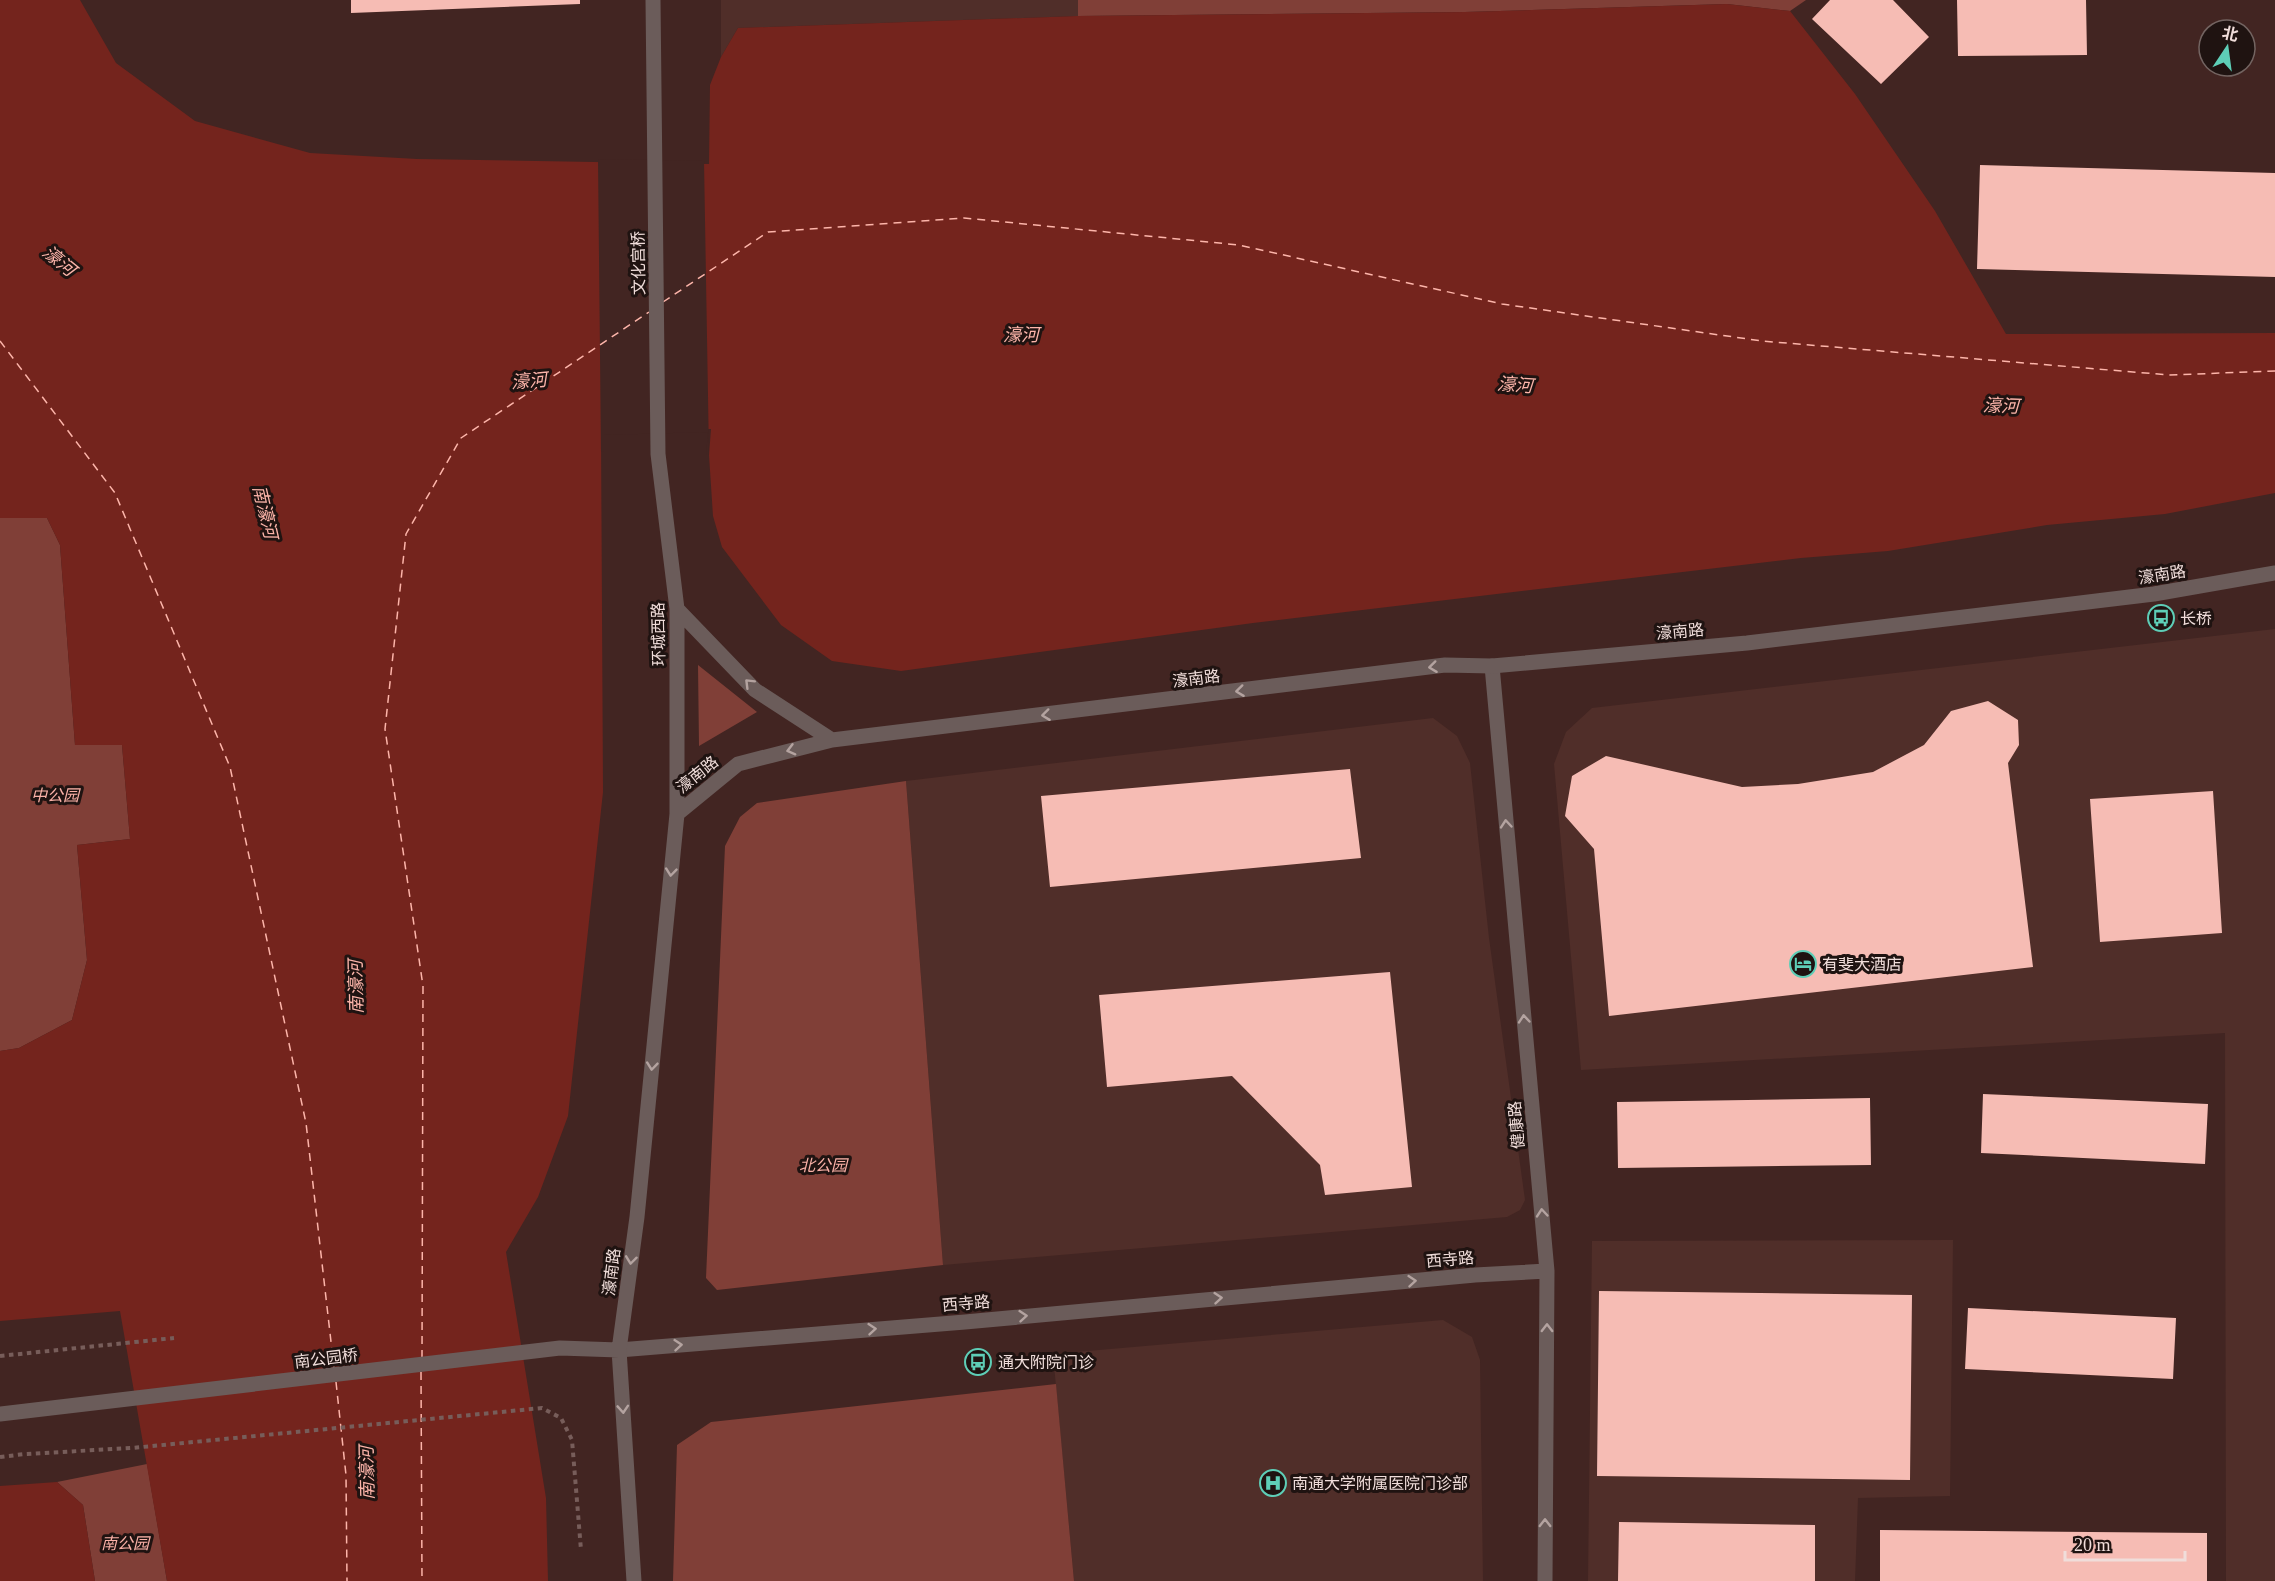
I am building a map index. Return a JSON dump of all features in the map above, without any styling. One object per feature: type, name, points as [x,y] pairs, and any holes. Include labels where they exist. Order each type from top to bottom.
[{"type":"street","name":"文化宫桥","points":[[653,0],[658,454]]},
{"type":"street","name":"环城西路","points":[[658,454],[677,609],[677,814]]},
{"type":"street","name":"濠南路","points":[[619,1350],[637,1217],[677,814],[738,764],[832,740],[1445,665],[1492,666],[1747,643],[2154,594],[2275,573]]},
{"type":"street","points":[[677,609],[756,690],[832,740]]},
{"type":"street","name":"健康路","points":[[1492,666],[1547,1271],[1545,1581]]},
{"type":"street","name":"西寺路","points":[[619,1350],[965,1322],[1475,1275],[1547,1271]]},
{"type":"street","name":"南公园桥","points":[[0,1414],[560,1348],[619,1350]]},
{"type":"street","points":[[619,1350],[634,1581]]},
{"type":"path","points":[[0,1356],[174,1338]]},
{"type":"path","points":[[0,1457],[132,1448],[542,1408],[561,1418],[572,1440],[581,1550]]},
{"type":"shaded area","points":[[721,0],[1078,0],[1078,16],[738,28],[721,57]]},
{"type":"shaded area","name":"有斐大酒店","points":[[2275,629],[2275,1581],[2226,1581],[2225,1033],[1581,1070],[1554,764],[1566,732],[1592,708]]},
{"type":"shaded area","points":[[1433,718],[1457,736],[1470,763],[1489,938],[1525,1200],[1520,1210],[1507,1217],[943,1265],[906,781]]},
{"type":"shaded area","points":[[1953,1240],[1950,1496],[1858,1498],[1855,1581],[1588,1581],[1592,1241]]},
{"type":"shaded area","name":"南通大学附属医院门诊部","points":[[1443,1320],[1472,1337],[1480,1360],[1483,1581],[1074,1581],[1053,1354]]},
{"type":"green space","points":[[1078,0],[1806,0],[1790,11],[1727,4],[1465,12],[1078,16]]},
{"type":"green space","name":"中公园","points":[[0,518],[47,518],[60,545],[75,745],[122,745],[130,839],[77,845],[87,960],[72,1020],[19,1048],[0,1051]]},
{"type":"green space","points":[[698,665],[757,712],[699,746]]},
{"type":"green space","name":"北公园","points":[[906,781],[943,1265],[717,1290],[706,1278],[725,846],[740,817],[757,803]]},
{"type":"green space","points":[[1056,1384],[1074,1581],[673,1581],[677,1445],[711,1422]]},
{"type":"green space","name":"南公园","points":[[147,1464],[167,1581],[95,1581],[83,1505],[57,1482]]},
{"type":"water","name":"濠河","points":[[0,0],[80,0],[116,63],[195,121],[310,153],[417,159],[709,164],[710,85],[721,57],[738,28],[1078,16],[1465,12],[1727,4],[1790,11],[1855,94],[1935,211],[2006,334],[2275,333],[2275,493],[2165,514],[2047,525],[1888,551],[1801,558],[1253,623],[901,671],[832,661],[781,625],[722,547],[713,516],[709,455],[711,429],[601,432],[603,792],[568,1116],[538,1197],[506,1252],[546,1498],[548,1581],[167,1581],[120,1311],[0,1321],[0,1051],[19,1048],[72,1020],[87,960],[77,845],[130,839],[122,745],[75,745],[60,545],[47,518],[0,518]]},
{"type":"water","points":[[57,1482],[83,1505],[95,1581],[0,1581],[0,1486]]},
{"type":"pier","points":[[598,159],[704,161],[709,455],[706,455],[708,432],[604,435],[604,452],[601,451]]},
{"type":"building","points":[[351,0],[580,0],[580,4],[351,13]]},
{"type":"building","points":[[1830,0],[1893,0],[1929,37],[1881,84],[1812,19]]},
{"type":"building","points":[[1957,0],[2086,0],[2087,55],[1958,56]]},
{"type":"building","points":[[1980,165],[2275,173],[2275,277],[1977,269]]},
{"type":"building","points":[[1988,701],[2018,720],[2019,745],[2008,763],[2033,967],[1609,1016],[1594,849],[1565,816],[1572,776],[1606,756],[1742,787],[1798,784],[1873,772],[1924,745],[1951,711]]},
{"type":"building","points":[[1350,769],[1361,858],[1050,887],[1041,796]]},
{"type":"building","points":[[2213,791],[2222,933],[2100,942],[2090,799]]},
{"type":"building","points":[[1390,972],[1412,1187],[1325,1195],[1320,1165],[1232,1076],[1107,1087],[1099,995]]},
{"type":"building","points":[[1983,1094],[2208,1104],[2205,1164],[1981,1153]]},
{"type":"building","points":[[1870,1098],[1871,1165],[1618,1168],[1617,1102]]},
{"type":"building","points":[[1599,1291],[1912,1295],[1910,1480],[1597,1476]]},
{"type":"building","points":[[1968,1308],[2176,1318],[2173,1379],[1965,1369]]},
{"type":"building","points":[[1619,1522],[1815,1525],[1815,1581],[1618,1581]]},
{"type":"building","points":[[1880,1530],[2207,1533],[2207,1581],[1880,1581]]},
{"type":"ferry route","points":[[663,302],[768,232],[964,218],[1239,245],[1502,304],[1762,341],[2169,375],[2275,371]]},
{"type":"ferry route","points":[[422,1358],[423,986],[385,729],[406,534],[461,438],[649,312]]},
{"type":"ferry route","points":[[0,341],[115,493],[230,767],[306,1123],[334,1368]]},
{"type":"ferry route","points":[[421,1372],[422,1581]]},
{"type":"ferry route","points":[[336,1382],[346,1475],[347,1581]]},
{"type":"place","name":"长桥","points":[[2161,618]]},
{"type":"place","name":"有斐大酒店","points":[[1803,964]]},
{"type":"place","name":"通大附院门诊","points":[[978,1362]]},
{"type":"place","name":"南通大学附属医院门诊部","points":[[1273,1483]]},
{"type":"water label","name":"南濠河","points":[[265,512]]},
{"type":"water label","name":"南濠河","points":[[356,987]]},
{"type":"water label","name":"南濠河","points":[[367,1473]]}]
